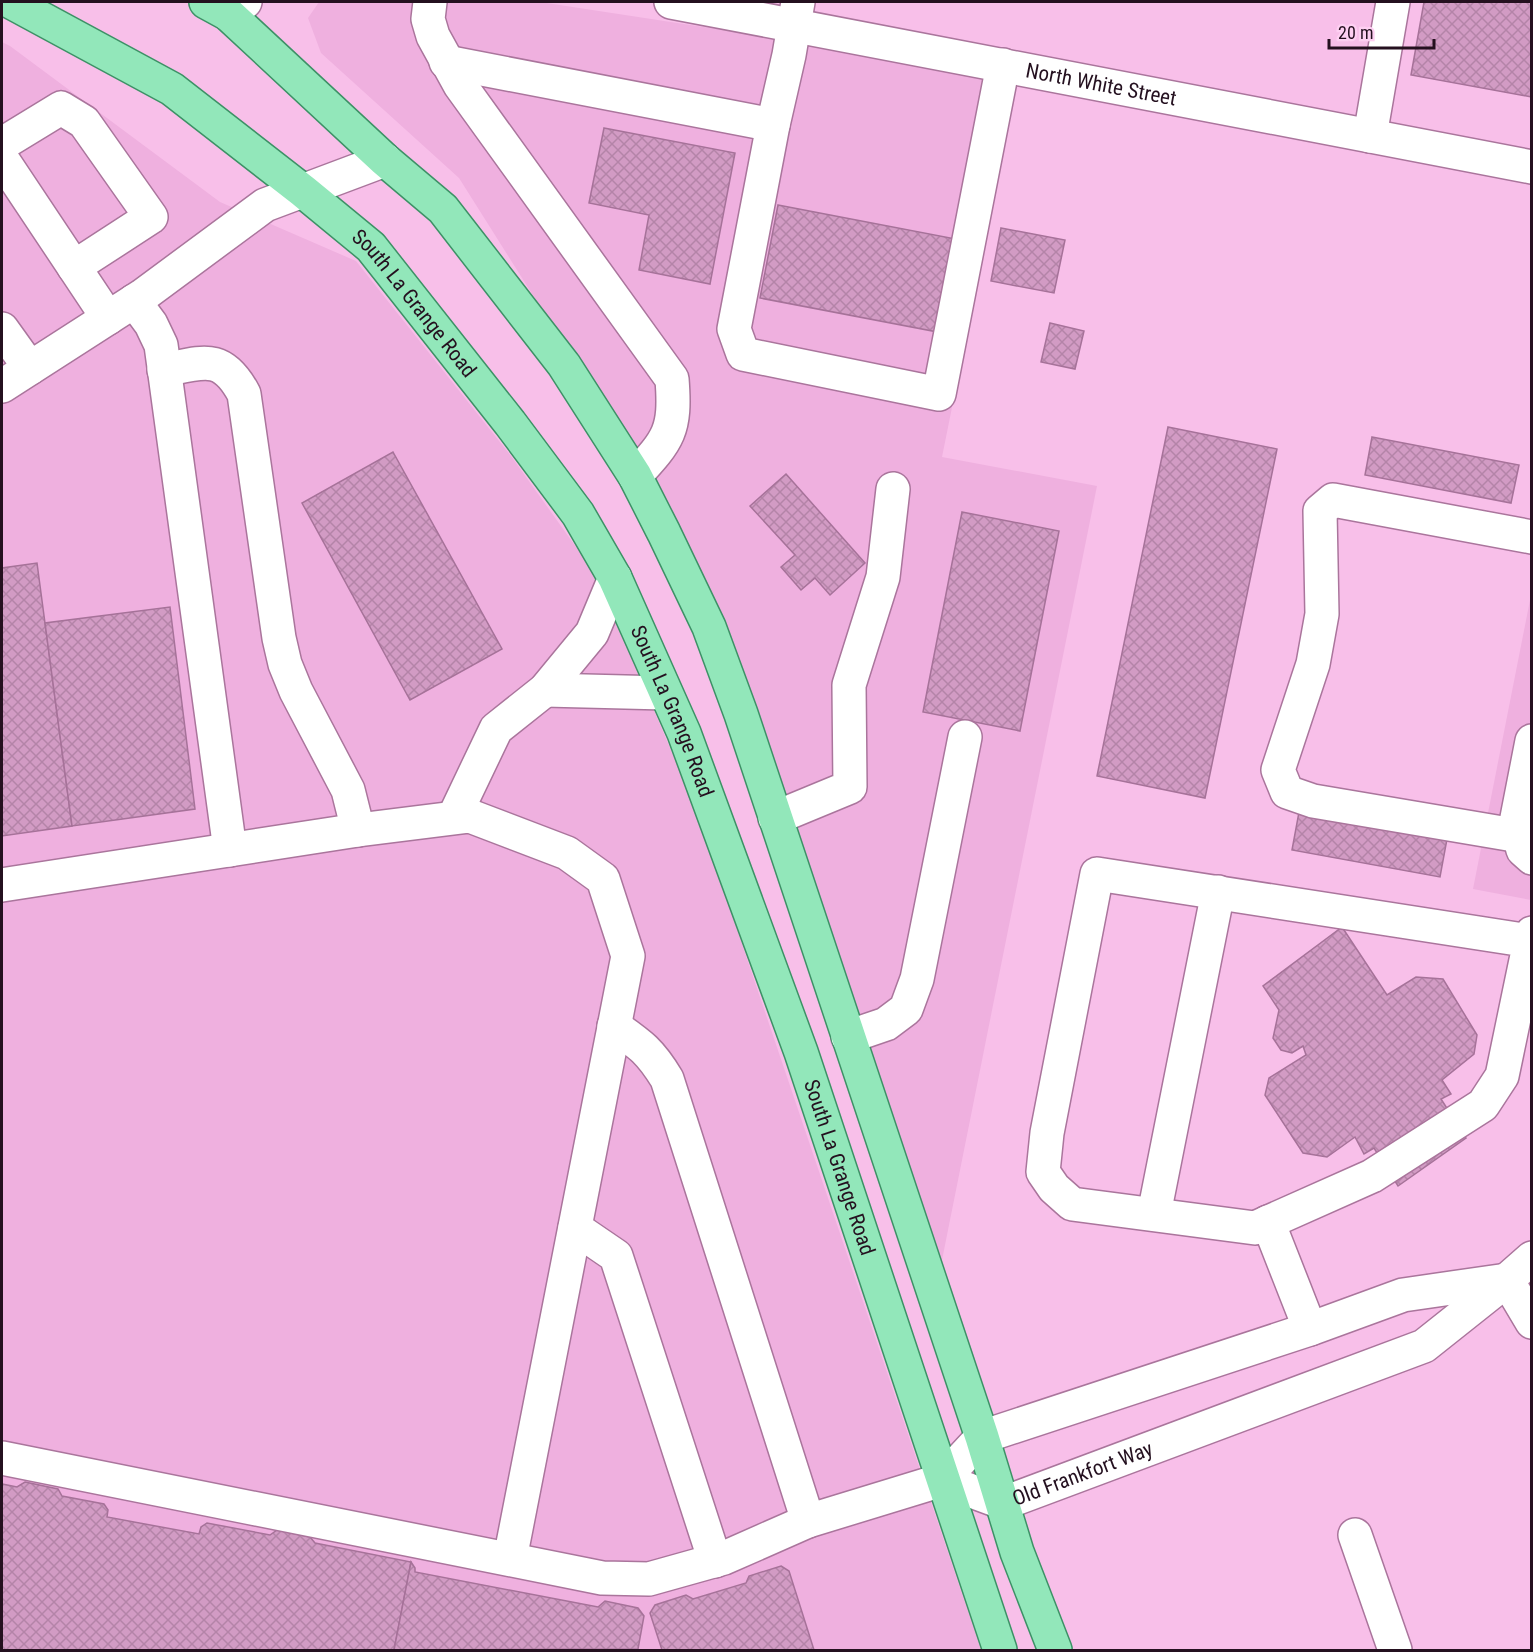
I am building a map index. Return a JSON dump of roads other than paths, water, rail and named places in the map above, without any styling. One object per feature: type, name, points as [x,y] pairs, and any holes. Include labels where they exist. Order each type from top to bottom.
[{"type":"main road","name":"South La Grange Road","points":[[11,2],[172,89],[303,190],[371,247],[510,423],[578,514],[615,578],[684,733],[801,1052],[1000,1650]]},
{"type":"main road","points":[[226,6],[385,160],[443,208],[564,365],[635,476],[709,627],[741,714],[1004,1503],[1017,1552],[1055,1650]]},
{"type":"street","points":[[430,2],[428,19],[433,36],[446,63],[483,118],[672,380],[674,407],[670,428],[662,446],[635,476]]},
{"type":"street","name":"North White Street","points":[[671,2],[795,13],[1003,65],[1532,167]]},
{"type":"street","points":[[1370,136],[1393,2]]},
{"type":"street","points":[[795,13],[789,55],[773,125],[734,329],[743,354],[939,394],[1003,65]]},
{"type":"street","points":[[446,63],[773,125]]},
{"type":"street","points":[[2,144],[61,108],[84,122],[151,217],[74,267]]},
{"type":"street","points":[[2,159],[74,267],[121,310],[152,324],[161,345],[230,850]]},
{"type":"street","points":[[2,386],[121,310],[265,205],[385,160]]},
{"type":"street","points":[[2,329],[30,368]]},
{"type":"street","points":[[164,370],[206,362],[222,367],[234,376],[244,394],[279,638],[285,664],[296,692],[348,790],[358,830]]},
{"type":"street","points":[[776,818],[850,787],[849,685],[883,577],[893,489]]},
{"type":"street","points":[[1526,847],[1313,801],[1287,792],[1278,770],[1314,664],[1322,614],[1320,511],[1333,500],[1532,537]]},
{"type":"street","points":[[454,818],[496,729],[545,690],[592,633],[615,578]]},
{"type":"street","points":[[545,690],[665,693]]},
{"type":"street","points":[[848,1037],[886,1024],[906,1009],[917,979],[966,737]]},
{"type":"street","points":[[1526,847],[1516,823],[1532,741]]},
{"type":"street","points":[[2,885],[358,830],[470,816],[567,853],[603,879],[628,956],[510,1559]]},
{"type":"street","points":[[1097,874],[1531,938],[1502,1076],[1483,1105],[1372,1176],[1255,1228],[1072,1204],[1054,1188],[1043,1172],[1047,1134],[1097,874]]},
{"type":"street","points":[[1154,1214],[1218,892]]},
{"type":"street","points":[[614,1026],[653,1056],[666,1079],[808,1521]]},
{"type":"street","points":[[1268,1222],[1310,1329]]},
{"type":"street","points":[[575,1228],[616,1256],[715,1560]]},
{"type":"street","name":"Old Frankfort Way","points":[[942,1480],[1004,1503],[1424,1346],[1532,1258]]},
{"type":"street","points":[[2,1458],[602,1578],[649,1579],[715,1560],[808,1521],[942,1480],[982,1437],[1310,1329],[1403,1295],[1507,1280],[1532,1322]]},
{"type":"street","points":[[1355,1535],[1392,1650]]}]
